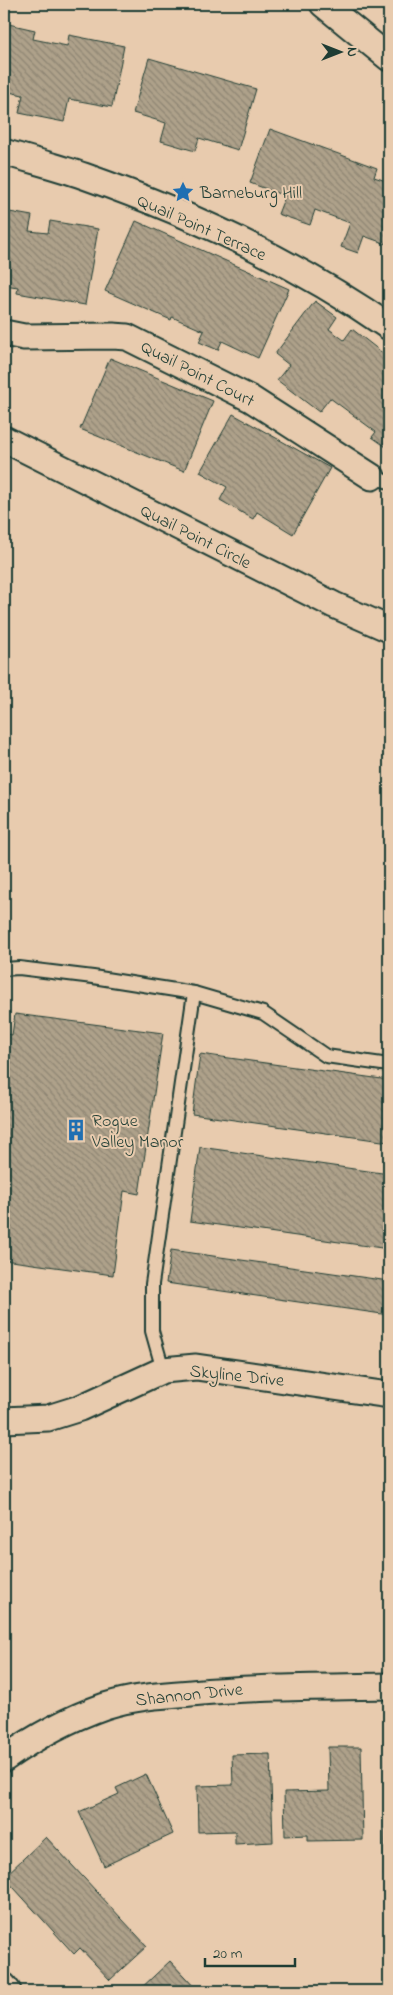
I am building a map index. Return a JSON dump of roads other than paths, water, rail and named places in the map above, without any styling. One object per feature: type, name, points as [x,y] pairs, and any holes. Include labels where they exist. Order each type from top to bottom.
[{"type":"street","points":[[323,4],[389,58]]},
{"type":"street","name":"Quail Point Terrace","points":[[4,152],[83,176],[190,218],[238,240],[314,280],[389,327]]},
{"type":"street","name":"Quail Point Court","points":[[4,333],[24,337],[127,337],[251,399],[381,480]]},
{"type":"street","name":"Quail Point Circle","points":[[4,439],[334,606],[389,629]]},
{"type":"street","name":"Skyline Drive","points":[[4,1420],[48,1418],[80,1408],[163,1370],[196,1367],[389,1395]]},
{"type":"street","name":"Shannon Drive","points":[[4,1759],[33,1739],[67,1721],[106,1706],[154,1696],[249,1688],[389,1686]]},
{"type":"street","points":[[4,1986],[8,1991]]},
{"type":"lane","points":[[4,969],[19,968],[93,977],[194,993],[262,1014],[326,1056],[389,1065]]},
{"type":"lane","points":[[163,1370],[152,1331],[152,1284],[194,993]]},
{"type":"place","name":"Barneburg Hill","points":[[183,192]]},
{"type":"place","name":"Rogue Valley Manor","points":[[76,1130]]}]
